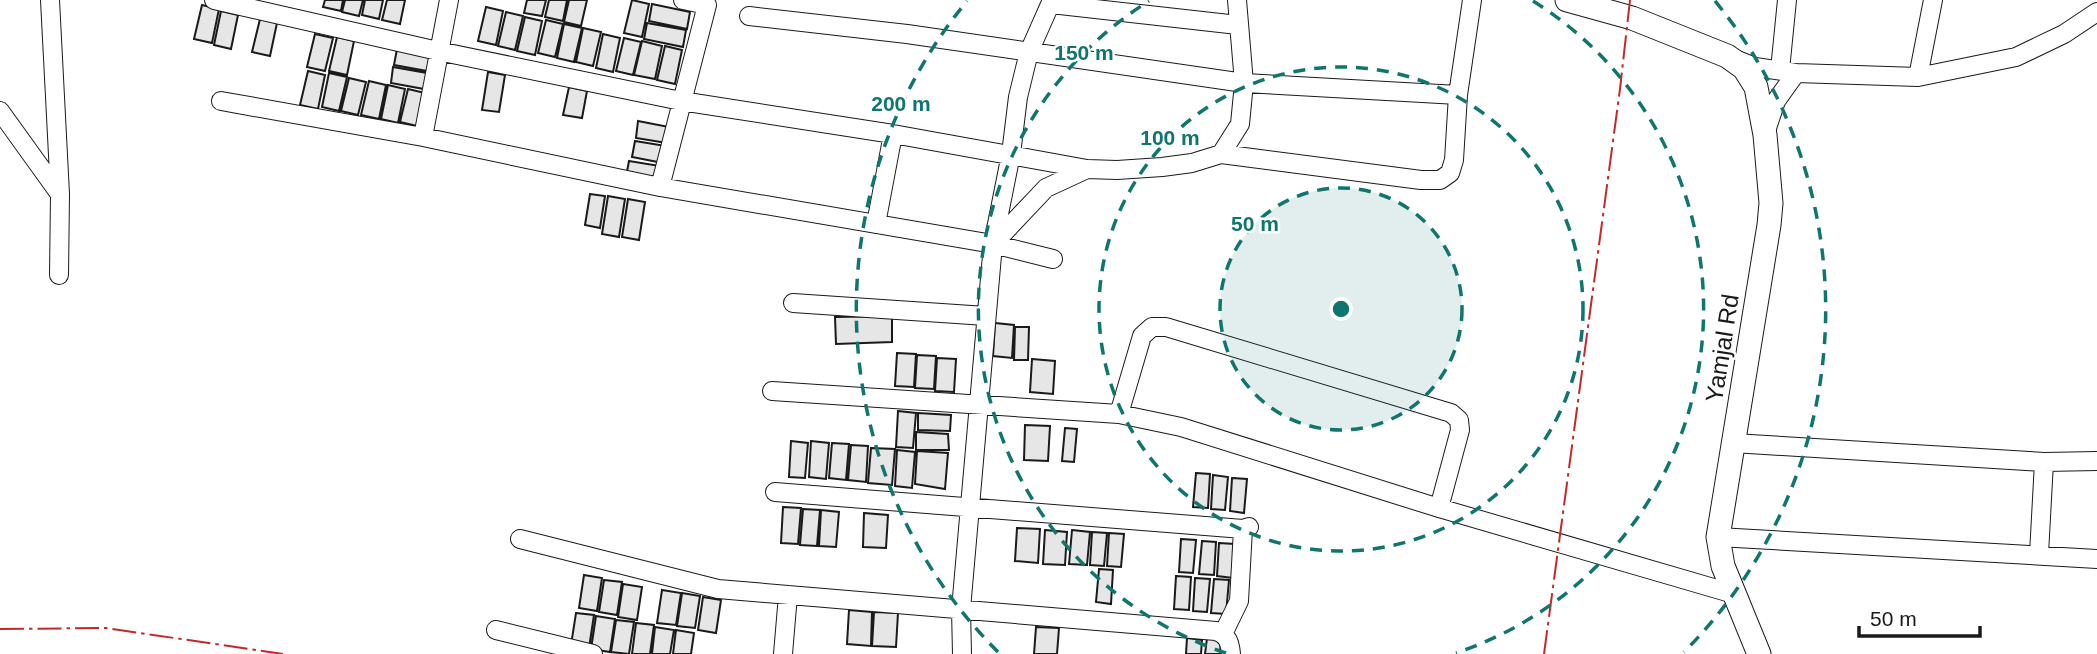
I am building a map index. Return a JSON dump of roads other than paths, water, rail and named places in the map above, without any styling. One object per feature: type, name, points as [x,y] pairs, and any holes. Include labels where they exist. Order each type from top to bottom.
[{"type":"main road","points":[[1567,0],[1633,9],[1727,56]]},
{"type":"main road","name":"Yamjal Rd","points":[[1727,56],[1744,68],[1756,87],[1765,135],[1771,203],[1718,537],[1723,566],[1759,654]]},
{"type":"street","points":[[50,0],[60,194],[59,275]]},
{"type":"street","points":[[214,0],[438,51],[681,101],[892,134],[1087,169],[1162,167],[1192,163],[1221,154],[1421,180],[1440,180],[1450,173],[1454,160],[1458,95],[1472,0]]},
{"type":"street","points":[[423,137],[449,0]]},
{"type":"street","points":[[660,187],[707,5],[682,0]]},
{"type":"street","points":[[1221,154],[1241,124],[1244,83],[1237,0]]},
{"type":"street","points":[[1765,135],[1788,72],[1787,0]]},
{"type":"street","points":[[1918,77],[1933,0]]},
{"type":"street","points":[[962,654],[961,609],[993,244],[1011,154],[1018,97],[1029,52],[1052,2],[1144,8],[1238,25]]},
{"type":"street","points":[[1727,56],[1755,67],[1788,72],[1918,77],[2016,57],[2064,34],[2097,12]]},
{"type":"street","points":[[749,16],[907,34],[1244,83],[1458,95]]},
{"type":"street","points":[[220,101],[423,137],[660,187],[993,244],[1053,259]]},
{"type":"street","points":[[0,111],[60,194]]},
{"type":"street","points":[[876,224],[892,134]]},
{"type":"street","points":[[993,244],[1046,188],[1087,169]]},
{"type":"street","points":[[793,303],[986,316]]},
{"type":"street","points":[[1119,414],[1142,336],[1152,327],[1166,327],[1451,413],[1459,420],[1460,430],[1439,509]]},
{"type":"street","points":[[772,391],[1119,414],[1181,427],[1439,509],[1734,594]]},
{"type":"street","points":[[1733,443],[2044,462],[2097,461]]},
{"type":"street","points":[[2039,554],[2044,462]]},
{"type":"street","points":[[775,492],[1246,528],[1239,601],[1223,634]]},
{"type":"street","points":[[1718,537],[2097,559]]},
{"type":"street","points":[[520,540],[718,589],[1216,631],[1230,642],[1231,654]]},
{"type":"street","points":[[783,654],[788,595]]},
{"type":"street","points":[[496,630],[593,654]]}]
